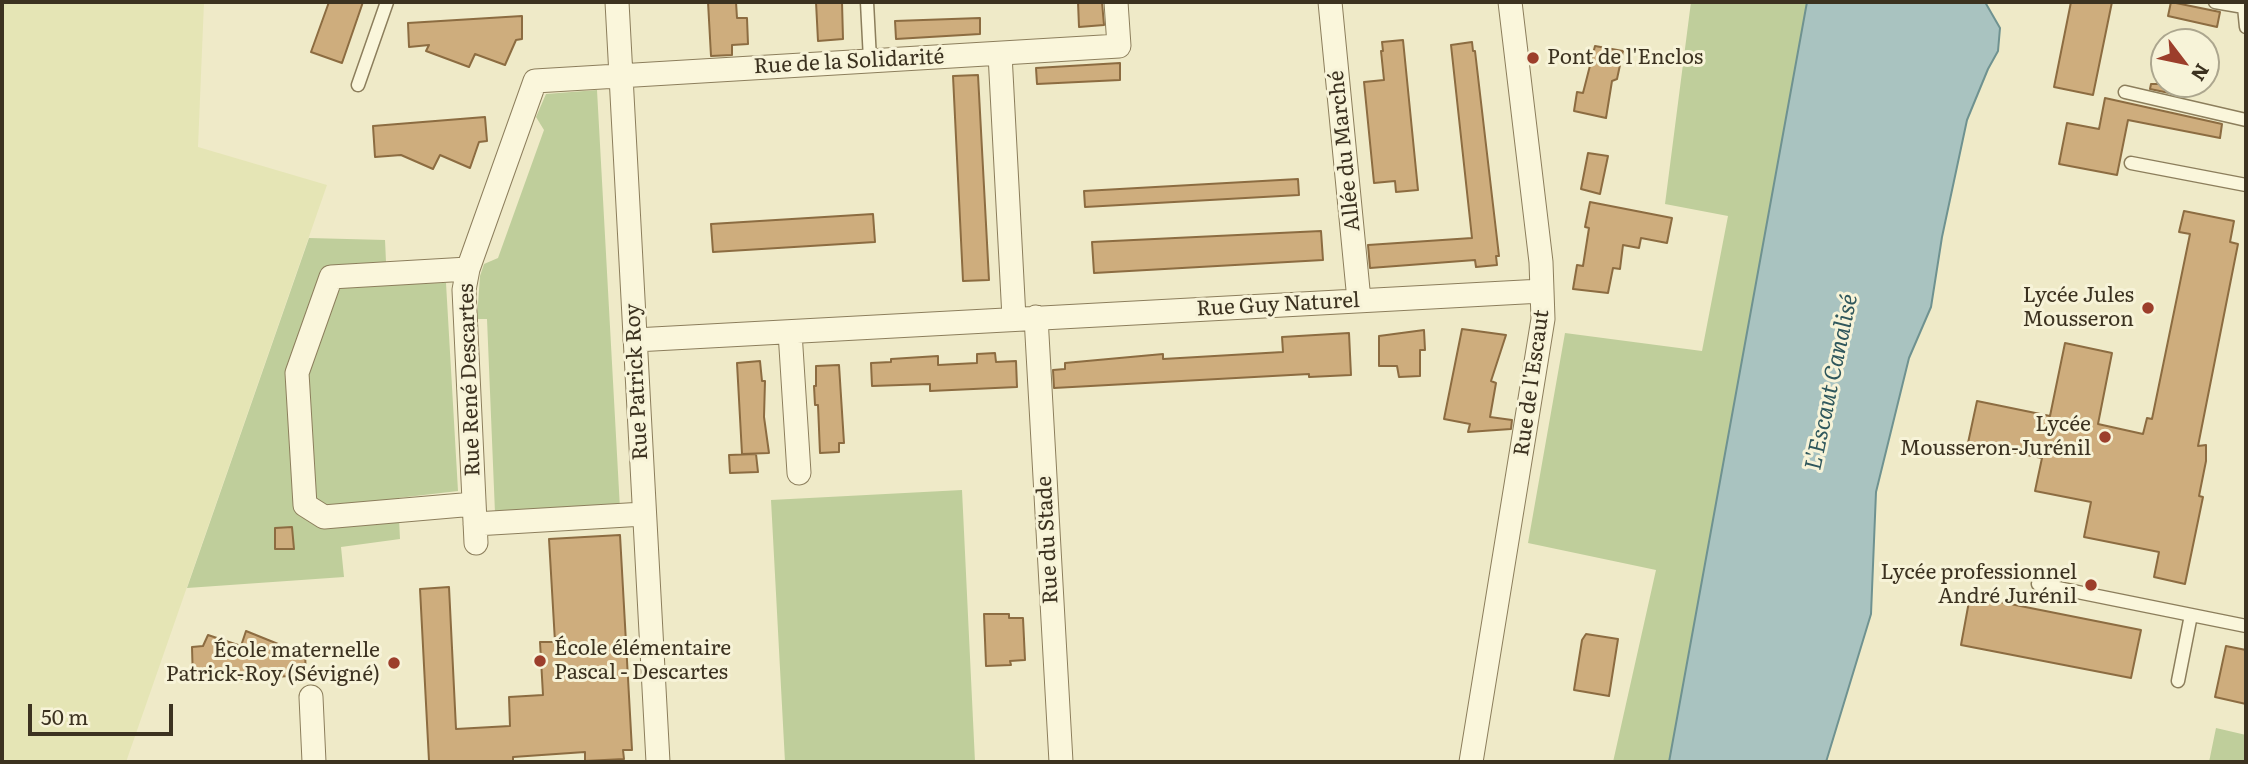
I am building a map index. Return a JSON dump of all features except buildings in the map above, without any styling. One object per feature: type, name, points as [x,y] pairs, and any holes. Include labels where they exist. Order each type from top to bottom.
[{"type":"street","name":"Rue Patrick Roy","points":[[617,2],[658,762]]},
{"type":"street","name":"Rue de la Solidarité","points":[[535,81],[1119,47],[1116,2]]},
{"type":"street","name":"Allée du Marché","points":[[1330,2],[1359,300]]},
{"type":"street","name":"Rue de l'Escaut","points":[[1471,762],[1540,346],[1542,291],[1510,2]]},
{"type":"street","points":[[1000,54],[1025,318]]},
{"type":"street","name":"Rue René Descartes","points":[[475,523],[463,301],[468,269],[535,81]]},
{"type":"street","points":[[468,269],[331,277],[297,373],[305,505],[324,517],[475,523],[644,514]]},
{"type":"street","name":"Rue Guy Naturel","points":[[635,340],[1542,291]]},
{"type":"street","name":"Rue du Stade","points":[[1025,318],[1061,762]]},
{"type":"street","points":[[790,332],[799,473]]},
{"type":"street","points":[[311,696],[314,762]]},
{"type":"lane","points":[[358,85],[387,2]]},
{"type":"lane","points":[[867,2],[870,60]]},
{"type":"lane","points":[[2215,2],[2244,8],[2246,27]]},
{"type":"lane","points":[[2124,92],[2246,120]]},
{"type":"lane","points":[[2132,163],[2246,185]]},
{"type":"lane","points":[[2038,584],[2246,626]]},
{"type":"lane","points":[[2178,681],[2191,615]]},
{"type":"green space","points":[[2,2],[204,2],[198,147],[327,185],[126,762],[2,762]]},
{"type":"green space","points":[[1691,2],[1807,2],[1669,762],[1613,762],[1656,570],[1528,543],[1565,333],[1702,351],[1728,216],[1665,204]]},
{"type":"green space","points":[[597,90],[620,509],[495,513],[487,319],[477,319],[480,276],[484,264],[498,258],[544,130],[536,117],[546,94]]},
{"type":"green space","points":[[309,238],[385,240],[387,284],[446,283],[458,491],[398,498],[400,539],[341,547],[344,577],[187,588]]},
{"type":"green space","points":[[962,490],[975,762],[785,762],[771,500]]},
{"type":"green space","points":[[2216,728],[2246,735],[2246,762],[2209,762]]},
{"type":"water","name":"L'Escaut Canalisé","points":[[1807,2],[1985,2],[2000,28],[1998,51],[1967,120],[1942,237],[1931,307],[1909,358],[1876,492],[1871,614],[1826,762],[1669,762]]},
{"type":"place","name":"Pont de l'Enclos","points":[[1533,58]]},
{"type":"place","name":"Lycée Jules Mousseron","points":[[2148,308]]},
{"type":"place","name":"Lycée Mousseron-Jurénil","points":[[2105,437]]},
{"type":"place","name":"Lycée professionnel André Jurénil","points":[[2091,585]]},
{"type":"place","name":"École élémentaire Pascal - Descartes","points":[[540,661]]},
{"type":"place","name":"École maternelle Patrick-Roy (Sévigné)","points":[[394,663]]}]
